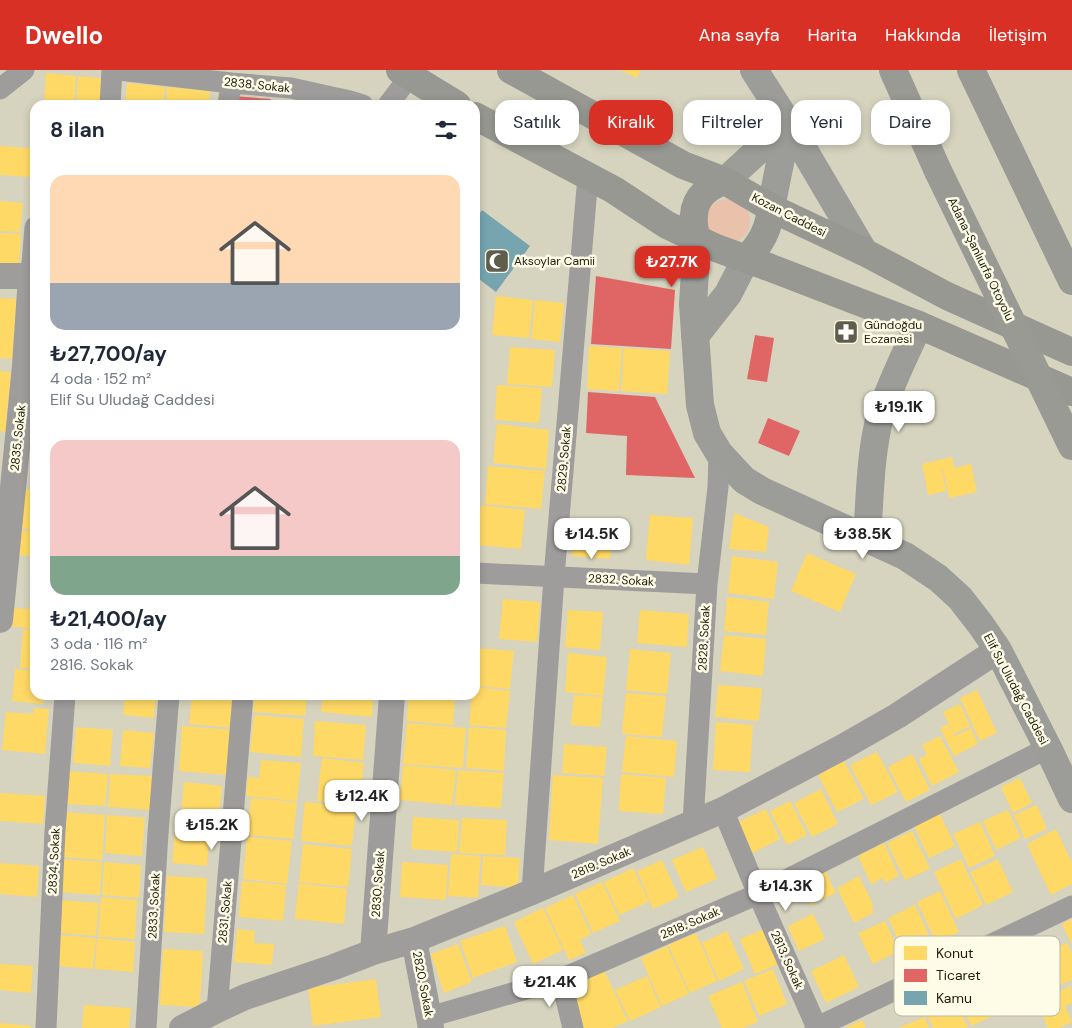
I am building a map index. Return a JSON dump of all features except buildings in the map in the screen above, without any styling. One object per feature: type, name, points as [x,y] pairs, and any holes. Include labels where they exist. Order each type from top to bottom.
[{"type":"highway","name":"Kozan Caddesi","points":[[511,70],[683,165],[725,181],[771,208],[864,252],[947,296],[1072,352]]},
{"type":"highway","name":"Adana-Şanlıurfa Otoyolu","points":[[893,70],[938,171],[1072,446]]},
{"type":"highway","points":[[971,70],[1072,281]]},
{"type":"highway","points":[[405,73],[448,100]]},
{"type":"highway","points":[[480,119],[614,190],[667,225],[706,244],[919,325],[1072,392]]},
{"type":"highway","points":[[706,244],[694,215],[697,203],[704,192],[714,185],[725,181]]},
{"type":"highway","points":[[746,259],[755,250],[767,230],[771,208]]},
{"type":"main road","points":[[754,70],[788,123],[864,252]]},
{"type":"main road","points":[[725,181],[788,123]]},
{"type":"main road","points":[[771,208],[788,123]]},
{"type":"main road","name":"Elif Su Uludağ Caddesi","points":[[706,244],[693,304],[700,405],[707,433],[719,453],[744,480],[762,491],[905,556],[938,578],[960,598],[998,650],[1072,799]]},
{"type":"main road","points":[[696,336],[728,294],[746,259]]},
{"type":"main road","points":[[867,538],[874,450],[881,414],[896,375],[919,325]]},
{"type":"street","points":[[0,89],[24,70]]},
{"type":"street","points":[[110,100],[112,70]]},
{"type":"street","name":"2838. Sokak","points":[[119,70],[230,83],[290,97],[335,100]]},
{"type":"street","points":[[391,100],[405,73]]},
{"type":"street","points":[[228,100],[230,83]]},
{"type":"street","name":"2829. Sokak","points":[[532,892],[554,577],[588,176]]},
{"type":"street","points":[[0,276],[30,276]]},
{"type":"street","name":"2835. Sokak","points":[[0,619],[8,451],[30,367]]},
{"type":"street","name":"2828. Sokak","points":[[693,823],[708,584],[718,487],[719,453]]},
{"type":"street","name":"2832. Sokak","points":[[480,573],[708,584]]},
{"type":"street","name":"2819. Sokak","points":[[182,1028],[245,997],[372,952],[414,940],[532,892],[723,810],[857,739],[998,650]]},
{"type":"street","name":"2834. Sokak","points":[[46,1028],[55,832],[65,700]]},
{"type":"street","name":"2833. Sokak","points":[[146,1028],[169,700]]},
{"type":"street","name":"2831. Sokak","points":[[217,1010],[243,700]]},
{"type":"street","name":"2830. Sokak","points":[[372,952],[392,700]]},
{"type":"street","name":"2818. Sokak","points":[[430,1023],[561,979],[758,894],[1048,748]]},
{"type":"street","name":"2813. Sokak","points":[[723,810],[816,1028]]},
{"type":"street","points":[[1009,936],[1072,906]]},
{"type":"street","name":"2820. Sokak","points":[[414,940],[430,1023]]},
{"type":"street","points":[[561,979],[574,1028]]},
{"type":"street","points":[[816,1028],[894,991]]},
{"type":"shaded area","points":[[729,199],[744,206],[750,218],[749,227],[745,235],[731,243],[708,229],[707,223],[710,208],[717,202]]},
{"type":"place","name":"Aksoylar Camii","points":[[497,261]]},
{"type":"place","name":"Gündoğdu Eczanesi","points":[[846,332]]}]
